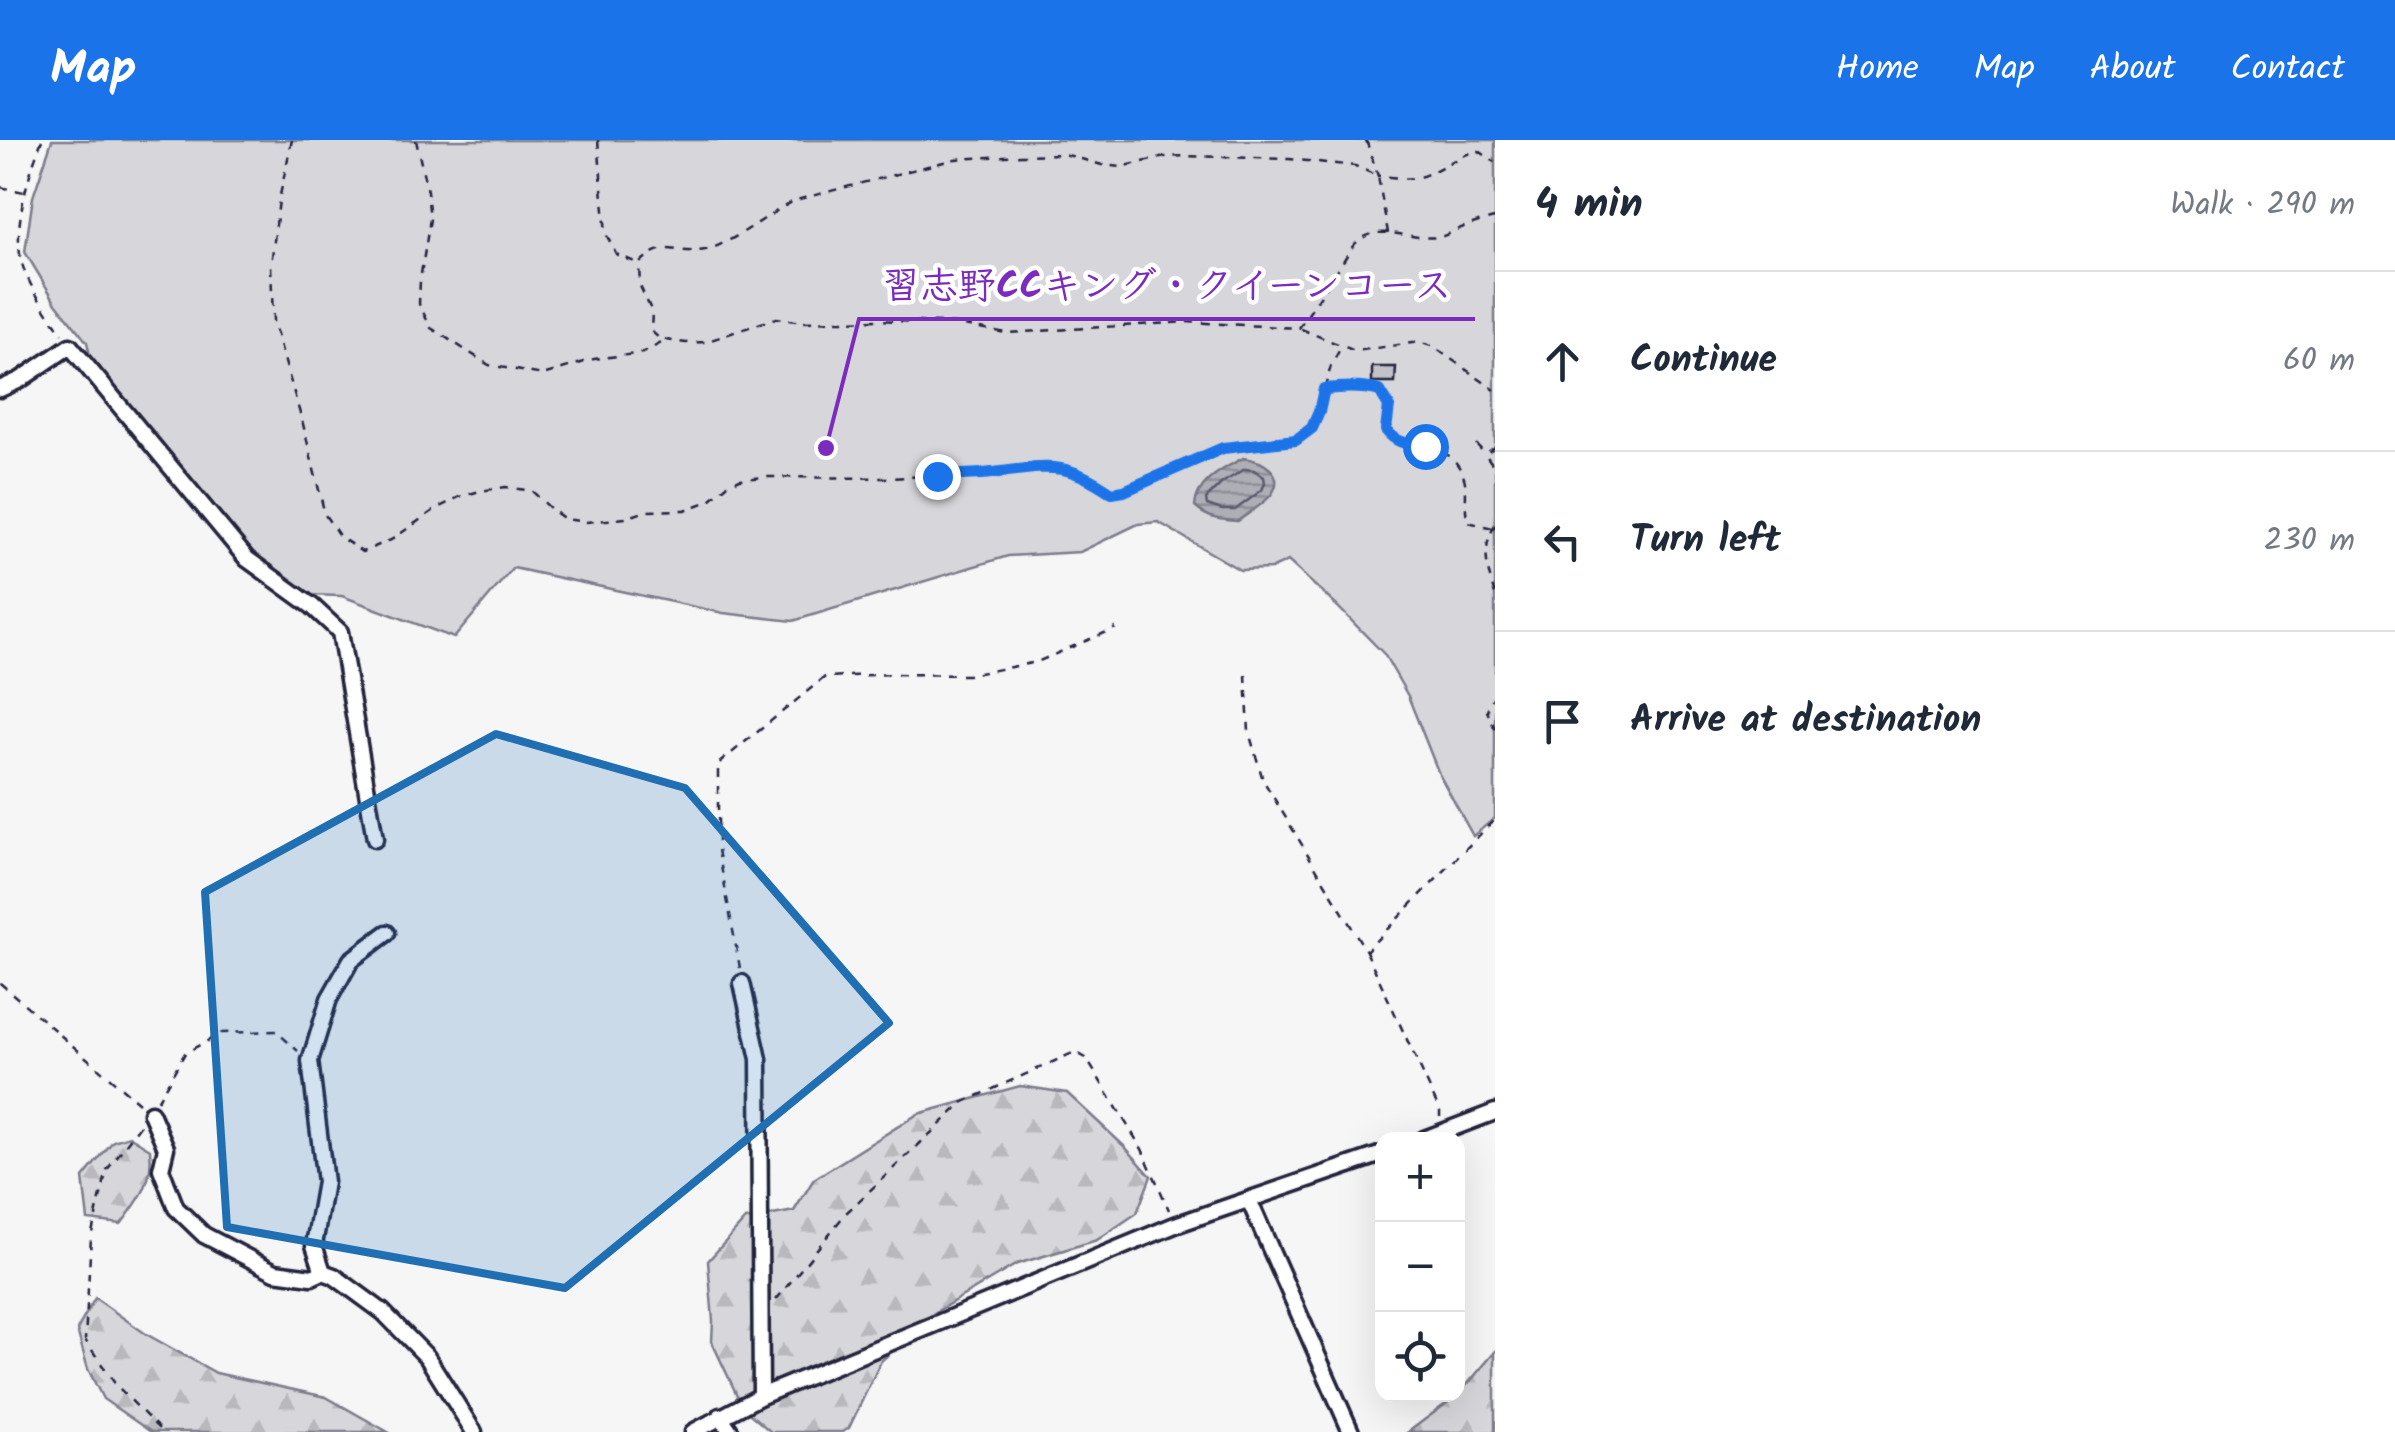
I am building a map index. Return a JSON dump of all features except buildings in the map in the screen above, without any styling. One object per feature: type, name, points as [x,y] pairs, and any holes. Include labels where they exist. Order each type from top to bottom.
[{"type":"street","points":[[0,389],[70,346],[248,559],[340,632],[375,839]]},
{"type":"street","points":[[323,1272],[314,1245],[325,1182],[310,1061],[329,999],[351,960],[388,933]]},
{"type":"street","points":[[742,983],[759,1059],[760,1396]]},
{"type":"street","points":[[1444,1132],[1495,1112]]},
{"type":"street","points":[[150,1113],[166,1148],[161,1170],[176,1208],[204,1235],[274,1272],[312,1277],[323,1272],[334,1276],[383,1312],[427,1357],[474,1432]]},
{"type":"street","points":[[693,1432],[760,1396],[1175,1225],[1375,1156]]},
{"type":"street","points":[[1249,1200],[1351,1432]]},
{"type":"street","points":[[720,1416],[731,1432]]},
{"type":"path","points":[[42,140],[26,192],[18,241],[24,269],[70,346]]},
{"type":"path","points":[[292,140],[270,265],[273,321],[325,515],[340,538],[362,552],[390,540],[459,498],[506,487],[532,491],[565,518],[586,522],[626,518],[646,511],[686,510],[710,501],[740,478],[888,478],[991,473],[1042,466],[1067,468],[1112,493],[1124,491],[1223,448],[1296,440],[1312,428],[1341,346]]},
{"type":"path","points":[[416,140],[430,219],[419,304],[431,328],[489,365],[543,375],[594,358],[643,353],[667,340]]},
{"type":"path","points":[[598,140],[606,234],[616,254],[639,264]]},
{"type":"path","points":[[1366,140],[1378,176],[1388,233]]},
{"type":"path","points":[[1495,162],[1479,151],[1467,153],[1412,179],[1378,176],[1355,166],[1238,156],[1165,157],[1122,166],[1102,165],[1064,154],[955,159],[796,200],[707,250],[665,248],[651,251],[639,264],[640,286],[652,312],[651,331],[660,340],[705,342],[776,318],[802,322],[960,324],[1006,333],[1187,322],[1299,328],[1355,351],[1420,342],[1434,347],[1495,390]]},
{"type":"path","points":[[0,187],[26,192]]},
{"type":"path","points":[[1299,328],[1358,240],[1376,231],[1420,238],[1442,236],[1495,218]]},
{"type":"path","points":[[1324,389],[1380,391],[1389,406],[1386,430],[1401,443],[1425,446],[1455,460],[1466,480],[1464,511],[1468,522],[1494,527],[1487,538],[1486,557],[1495,595]]},
{"type":"path","points":[[1476,444],[1495,468]]},
{"type":"path","points":[[1486,454],[1495,446]]},
{"type":"path","points":[[742,983],[718,850],[718,764],[825,677],[968,675],[1037,662],[1116,628]]},
{"type":"path","points":[[1246,675],[1249,732],[1263,780],[1366,951],[1440,1111],[1441,1132]]},
{"type":"path","points":[[1495,693],[1486,711],[1495,728]]},
{"type":"path","points":[[1366,951],[1495,820]]},
{"type":"path","points":[[0,983],[150,1113]]},
{"type":"path","points":[[162,1432],[116,1385],[85,1340],[92,1237],[108,1170],[150,1113],[185,1052],[222,1032],[276,1031],[310,1061]]},
{"type":"path","points":[[760,1320],[846,1212],[964,1102],[1075,1052],[1086,1058],[1142,1148],[1175,1225]]},
{"type":"highlighted area","points":[[496,734],[685,788],[889,1023],[565,1288],[227,1227],[205,892]]},
{"type":"green space","points":[[52,140],[1495,140],[1495,818],[1473,836],[1439,774],[1408,696],[1384,654],[1288,561],[1271,569],[1240,570],[1158,522],[1138,524],[1080,552],[1008,556],[793,621],[723,613],[513,568],[454,638],[342,596],[308,595],[249,554],[94,374],[87,342],[56,303],[25,252],[33,197]]},
{"type":"green space","points":[[1020,1086],[1067,1093],[1125,1147],[1151,1176],[1137,1213],[1097,1240],[1017,1264],[934,1313],[881,1361],[849,1428],[843,1432],[771,1432],[743,1408],[712,1342],[708,1261],[745,1220],[794,1211],[814,1179],[918,1114]]},
{"type":"green space","points":[[129,1136],[150,1149],[150,1171],[144,1190],[121,1224],[88,1220],[83,1178],[113,1141]]},
{"type":"green space","points":[[95,1298],[146,1334],[216,1373],[326,1397],[388,1432],[151,1432],[103,1399],[88,1369],[77,1330]]},
{"type":"green space","points":[[1495,1352],[1495,1432],[1408,1432],[1448,1402],[1465,1402],[1465,1387]]},
{"type":"water","points":[[1243,458],[1264,465],[1274,474],[1275,487],[1268,499],[1238,521],[1215,518],[1195,507],[1205,483]]},
{"type":"place","name":"習志野CCキング・クイーンコース","points":[[826,448]]},
{"type":"route","points":[[937,476],[1042,466],[1067,468],[1112,493],[1124,491],[1223,448],[1296,440],[1312,428],[1324,389],[1380,391],[1389,406],[1386,430],[1401,443],[1425,446]]}]
